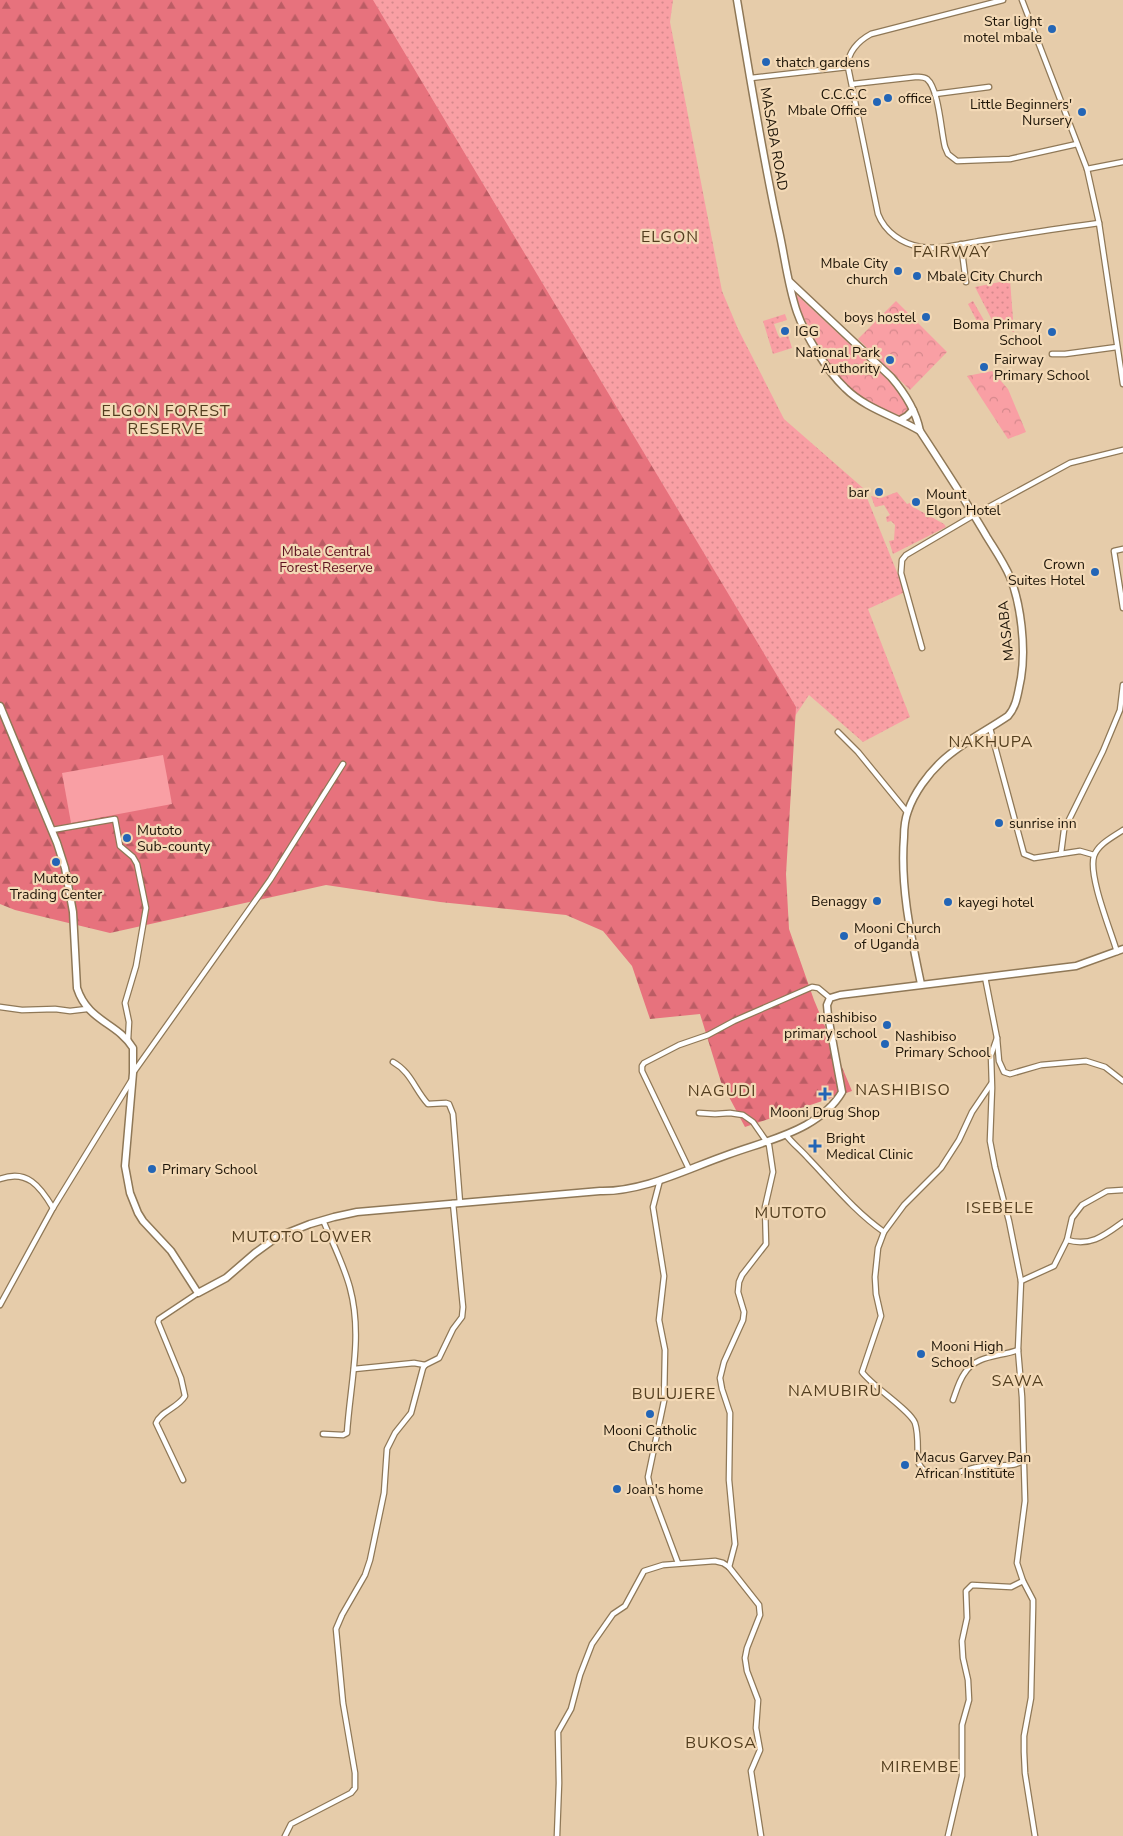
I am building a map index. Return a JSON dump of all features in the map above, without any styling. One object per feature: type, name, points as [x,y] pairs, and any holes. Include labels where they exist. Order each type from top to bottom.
[{"type":"street","name":"MASABA ROAD","points":[[737,0],[762,151],[798,313],[828,370],[844,388],[858,400],[920,431]]},
{"type":"street","points":[[1003,0],[871,34],[862,40],[850,53],[848,67],[881,223],[898,238],[911,245],[923,247],[961,244],[1099,223]]},
{"type":"street","points":[[1022,0],[1087,169],[1099,223],[1123,384]]},
{"type":"street","points":[[751,78],[848,67]]},
{"type":"street","points":[[853,84],[923,77],[928,80],[934,94],[945,147],[948,154],[957,161],[1010,159],[1077,144]]},
{"type":"street","points":[[934,94],[989,88]]},
{"type":"street","points":[[1087,169],[1123,162]]},
{"type":"street","points":[[961,244],[966,282]]},
{"type":"street","points":[[790,282],[891,377],[902,390],[913,410],[920,431]]},
{"type":"street","points":[[1052,354],[1117,347]]},
{"type":"street","points":[[900,420],[913,410]]},
{"type":"street","name":"MASABA","points":[[920,431],[1005,566],[1013,587],[1019,614],[1023,653],[1022,670],[1015,705],[1008,716],[954,751],[942,761],[920,788],[907,812],[902,854],[903,872],[909,922],[921,984]]},
{"type":"street","points":[[922,648],[900,573],[902,560],[906,555],[974,515],[1070,463],[1123,450]]},
{"type":"street","points":[[1123,549],[1114,551],[1123,608]]},
{"type":"street","points":[[1061,853],[1064,830],[1121,710],[1123,685]]},
{"type":"street","points":[[0,706],[52,830],[65,868],[73,912],[77,988],[87,1009],[128,1042],[133,1052],[125,1166],[130,1193],[143,1221],[171,1251],[198,1292]]},
{"type":"street","points":[[990,728],[1024,854],[1034,858],[1080,851],[1094,855]]},
{"type":"street","points":[[838,732],[858,752],[907,812]]},
{"type":"street","points":[[0,1304],[53,1208],[132,1076],[270,880],[342,764]]},
{"type":"street","points":[[52,830],[116,819],[120,846],[133,857],[137,864],[146,908],[136,966],[125,1003],[129,1022],[128,1042]]},
{"type":"street","points":[[830,998],[921,984],[1076,966],[1120,951],[1096,884],[1094,855],[1105,843],[1123,830]]},
{"type":"street","points":[[985,977],[1001,1067],[1004,1072],[1010,1074],[1041,1065],[1086,1061],[1105,1066],[1123,1081]]},
{"type":"street","points":[[689,1169],[642,1071],[644,1062],[812,987],[818,988],[830,998]]},
{"type":"street","points":[[183,1480],[156,1423],[158,1418],[177,1404],[184,1396],[182,1378],[158,1322],[159,1319],[198,1292],[226,1278],[277,1237],[323,1220],[357,1212],[453,1203],[503,1201],[600,1191],[619,1191],[689,1169],[786,1134],[807,1124],[824,1112],[842,1092],[828,1016],[827,1005],[830,998]]},
{"type":"street","points":[[0,1007],[22,1010],[55,1009],[70,1011],[87,1009]]},
{"type":"street","points":[[997,1038],[991,1055],[991,1148],[1021,1281],[1018,1350],[1022,1398],[1024,1511],[1017,1557],[1023,1581],[1033,1600],[1031,1698],[1024,1736],[1024,1752],[1025,1773],[1035,1836]]},
{"type":"street","points":[[393,1062],[402,1066],[428,1104],[449,1104],[452,1114],[460,1203]]},
{"type":"street","points":[[992,1082],[972,1112],[959,1140],[941,1168],[904,1205],[884,1232],[878,1248],[875,1277],[876,1294],[881,1316],[862,1370],[863,1374],[912,1419],[916,1427],[918,1462],[921,1468],[932,1475],[940,1476],[982,1466],[1010,1466],[1023,1461]]},
{"type":"street","points":[[699,1113],[743,1115],[753,1122],[771,1148],[773,1166],[765,1207],[766,1244],[738,1282],[738,1292],[744,1312],[744,1320],[724,1362],[720,1378],[730,1413],[729,1480],[735,1544],[729,1568]]},
{"type":"street","points":[[786,1134],[794,1146],[806,1156],[860,1214],[884,1232]]},
{"type":"street","points":[[0,1179],[14,1175],[31,1180],[43,1192],[53,1208]]},
{"type":"street","points":[[660,1179],[652,1206],[664,1276],[659,1324],[665,1350],[664,1401],[648,1476],[651,1491],[678,1563]]},
{"type":"street","points":[[1021,1281],[1054,1266],[1068,1240],[1072,1218],[1082,1205],[1107,1191],[1123,1190]]},
{"type":"street","points":[[354,1369],[414,1363],[425,1365],[439,1358],[453,1329],[462,1317],[463,1307],[453,1203]]},
{"type":"street","points":[[323,1220],[350,1288],[356,1332],[347,1433],[343,1435],[323,1434]]},
{"type":"street","points":[[1068,1240],[1080,1243],[1092,1241],[1123,1222]]},
{"type":"street","points":[[953,1400],[964,1374],[972,1364],[980,1360],[1004,1356],[1018,1350]]},
{"type":"street","points":[[285,1836],[292,1824],[351,1793],[355,1788],[355,1773],[343,1703],[336,1629],[365,1575],[371,1556],[384,1493],[385,1462],[388,1446],[395,1433],[411,1413],[425,1365]]},
{"type":"street","points":[[557,1836],[559,1778],[557,1736],[571,1709],[580,1674],[588,1653],[613,1614],[626,1606],[644,1571],[654,1567],[678,1563],[715,1561],[723,1563],[729,1568],[759,1605],[761,1612],[746,1648],[745,1658],[747,1671],[758,1700],[756,1728],[760,1750],[752,1771],[761,1836]]},
{"type":"street","points":[[948,1836],[962,1776],[962,1725],[969,1700],[962,1641],[967,1618],[966,1591],[972,1585],[1011,1587],[1023,1581]]},
{"type":"green space","name":"Mbale Central Forest Reserve","points":[[0,0],[373,0],[796,707],[786,874],[789,929],[814,1000],[852,1091],[745,1127],[721,1082],[700,1014],[650,1019],[632,966],[603,931],[566,915],[440,902],[326,885],[110,933],[15,910],[0,904]]},
{"type":"green space","points":[[304,0],[673,0],[670,22],[722,291],[738,329],[784,419],[863,488],[905,592],[868,609],[910,717],[863,742],[809,695],[757,773]]},
{"type":"green space","points":[[1010,280],[1014,332],[995,326],[975,287]]},
{"type":"green space","points":[[795,293],[886,378],[901,395],[908,412],[901,416],[867,403],[830,369],[802,314]]},
{"type":"green space","points":[[896,301],[947,352],[910,390],[858,339]]},
{"type":"green space","points":[[973,301],[986,324],[980,327],[968,304]]},
{"type":"green space","points":[[785,314],[787,320],[774,324],[780,338],[788,335],[792,348],[773,354],[763,321]]},
{"type":"green space","points":[[992,371],[1008,389],[1026,432],[1008,439],[967,376]]},
{"type":"green space","points":[[897,492],[907,504],[910,503],[913,507],[944,524],[946,527],[893,554],[889,541],[894,540],[895,525],[891,521],[887,522],[886,517],[890,515],[884,505],[875,507],[871,496],[881,498]]},
{"type":"green space","points":[[163,755],[172,804],[71,823],[62,773]]},
{"type":"place","name":"Star light motel mbale","points":[[1052,29]]},
{"type":"place","name":"thatch gardens","points":[[766,62]]},
{"type":"place","name":"office","points":[[888,98]]},
{"type":"place","name":"C.C.C.C Mbale Office","points":[[877,102]]},
{"type":"place","name":"Little Beginners' Nursery","points":[[1082,112]]},
{"type":"place","name":"Mbale City church","points":[[898,271]]},
{"type":"place","name":"Mbale City Church","points":[[917,276]]},
{"type":"place","name":"boys hostel","points":[[926,317]]},
{"type":"place","name":"IGG","points":[[785,331]]},
{"type":"place","name":"Boma Primary School","points":[[1052,332]]},
{"type":"place","name":"National Park Authority","points":[[890,360]]},
{"type":"place","name":"Fairway Primary School","points":[[984,367]]},
{"type":"place","name":"bar","points":[[879,492]]},
{"type":"place","name":"Mount Elgon Hotel","points":[[916,502]]},
{"type":"place","name":"Crown Suites Hotel","points":[[1095,572]]},
{"type":"place","name":"sunrise inn","points":[[999,823]]},
{"type":"place","name":"Mutoto Sub-county","points":[[127,838]]},
{"type":"place","name":"Mutoto Trading Center","points":[[56,862]]},
{"type":"place","name":"Benaggy","points":[[877,901]]},
{"type":"place","name":"kayegi hotel","points":[[948,902]]},
{"type":"place","name":"Mooni Church of Uganda","points":[[844,936]]},
{"type":"place","name":"nashibiso primary school","points":[[887,1025]]},
{"type":"place","name":"Nashibiso Primary School","points":[[885,1044]]},
{"type":"place","name":"Mooni Drug Shop","points":[[825,1094]]},
{"type":"place","name":"Bright Medical Clinic","points":[[815,1146]]},
{"type":"place","name":"Primary School","points":[[152,1169]]},
{"type":"place","name":"Mooni High School","points":[[921,1354]]},
{"type":"place","name":"Mooni Catholic Church","points":[[650,1414]]},
{"type":"place","name":"Macus Garvey Pan African Institute","points":[[905,1465]]},
{"type":"place","name":"Joan's home","points":[[617,1489]]},
{"type":"district","name":"ELGON","points":[[670,237]]},
{"type":"district","name":"FAIRWAY","points":[[952,252]]},
{"type":"district","name":"ELGON FOREST RESERVE","points":[[166,420]]},
{"type":"district","name":"NAKHUPA","points":[[991,742]]},
{"type":"district","name":"NASHIBISO","points":[[903,1090]]},
{"type":"district","name":"NAGUDI","points":[[722,1091]]},
{"type":"district","name":"ISEBELE","points":[[1000,1208]]},
{"type":"district","name":"MUTOTO","points":[[791,1213]]},
{"type":"district","name":"MUTOTO LOWER","points":[[302,1237]]},
{"type":"district","name":"SAWA","points":[[1018,1381]]},
{"type":"district","name":"NAMUBIRU","points":[[835,1391]]},
{"type":"district","name":"BULUJERE","points":[[674,1394]]},
{"type":"district","name":"BUKOSA","points":[[721,1743]]},
{"type":"district","name":"MIREMBE","points":[[920,1767]]}]
